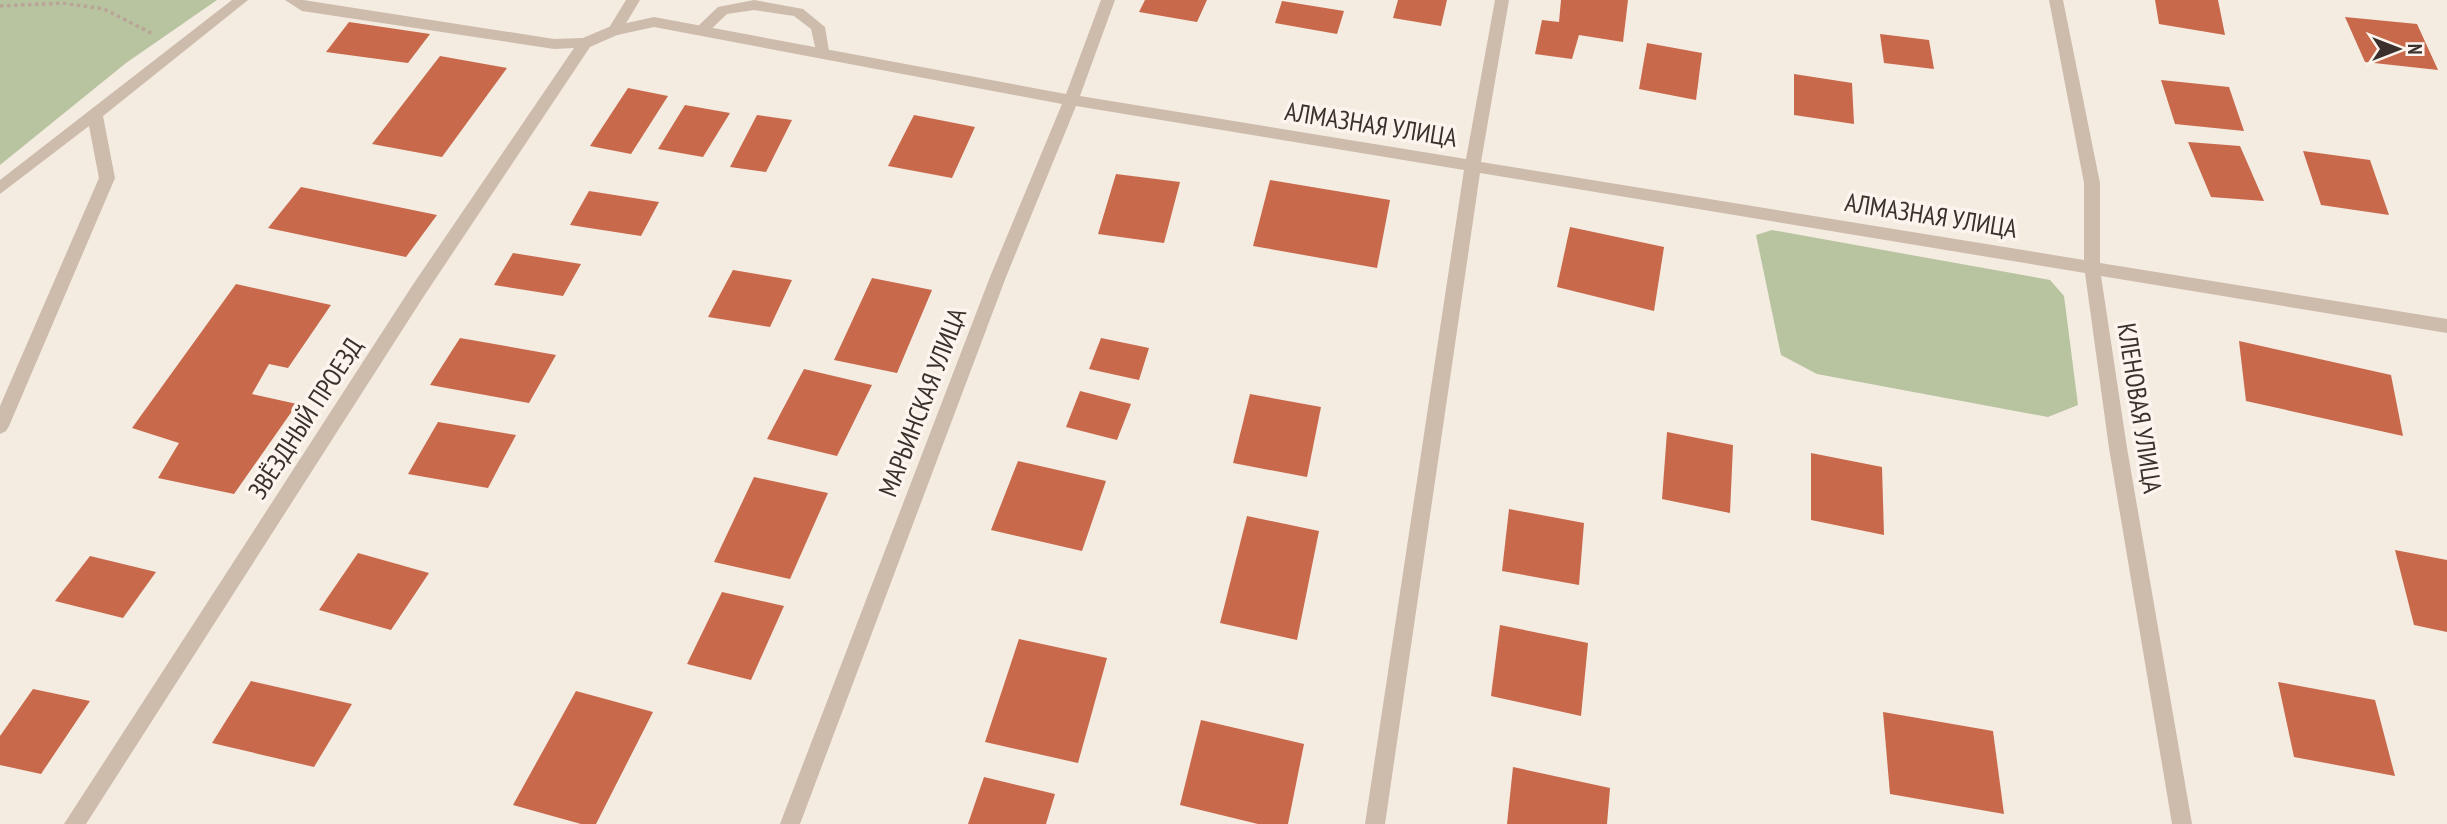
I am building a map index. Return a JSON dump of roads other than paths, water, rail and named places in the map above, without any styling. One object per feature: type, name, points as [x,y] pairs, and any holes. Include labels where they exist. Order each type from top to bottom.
[{"type":"street","points":[[0,188],[241,0]]},
{"type":"street","name":"АЛМАЗНАЯ УЛИЦА","points":[[292,0],[302,6],[554,44],[585,43],[654,22],[702,29],[1070,100],[2447,326]]},
{"type":"street","points":[[614,32],[633,0]]},
{"type":"street","name":"МАРЬИНСКАЯ УЛИЦА","points":[[790,824],[998,278],[1108,0]]},
{"type":"street","points":[[1375,824],[1473,165],[1502,0]]},
{"type":"street","name":"КЛЕНОВАЯ УЛИЦА","points":[[2056,0],[2092,183],[2092,267],[2118,448],[2182,824]]},
{"type":"street","points":[[702,29],[723,10],[754,5],[798,12],[817,27],[821,51]]},
{"type":"street","name":"ЗВЁЗДНЫЙ ПРОЕЗД","points":[[74,824],[418,291],[585,43]]},
{"type":"street","points":[[0,426],[107,178],[95,116]]}]
